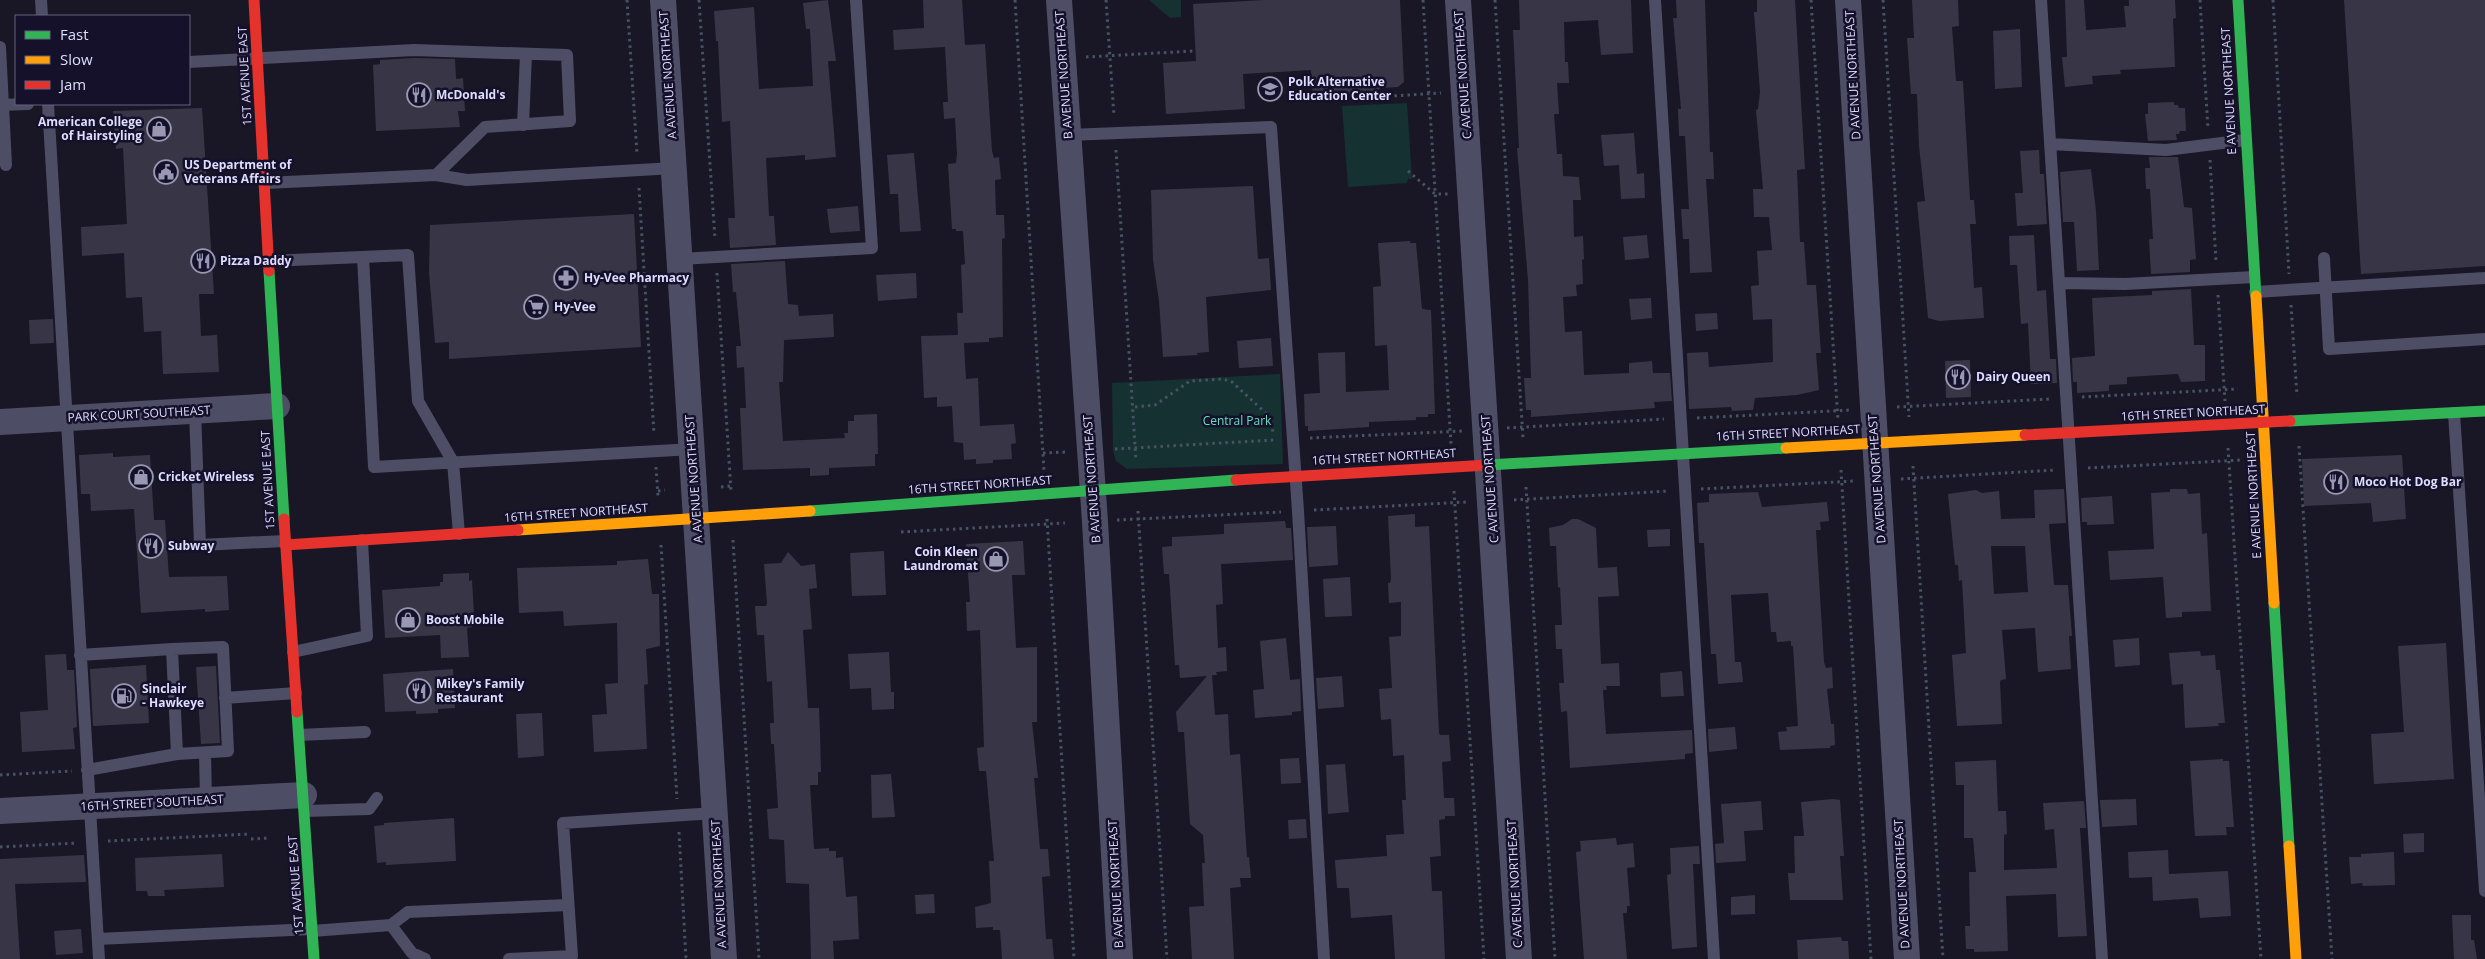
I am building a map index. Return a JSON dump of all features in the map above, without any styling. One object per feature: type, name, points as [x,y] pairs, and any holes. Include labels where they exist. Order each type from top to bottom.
[{"type":"street","name":"1ST AVENUE EAST","points":[[254,0],[285,543],[314,959]]},
{"type":"street","name":"A AVENUE NORTHEAST","points":[[663,0],[724,959]]},
{"type":"street","name":"B AVENUE NORTHEAST","points":[[1059,0],[1092,491],[1120,959]]},
{"type":"street","name":"C AVENUE NORTHEAST","points":[[1458,0],[1519,959]]},
{"type":"street","name":"D AVENUE NORTHEAST","points":[[1848,0],[1906,959]]},
{"type":"street","name":"E AVENUE NORTHEAST","points":[[2238,0],[2296,959]]},
{"type":"street","name":"PARK COURT SOUTHEAST","points":[[0,422],[277,406]]},
{"type":"street","name":"16TH STREET NORTHEAST","points":[[285,543],[697,519],[1296,476],[1876,442],[2068,434],[2485,411]]},
{"type":"street","name":"16TH STREET SOUTHEAST","points":[[0,811],[206,800],[304,803]]},
{"type":"lane","points":[[41,0],[42,15]]},
{"type":"lane","points":[[680,259],[872,248],[856,0]]},
{"type":"lane","points":[[1655,0],[1714,959]]},
{"type":"lane","points":[[2041,0],[2102,959]]},
{"type":"lane","points":[[0,47],[6,165]]},
{"type":"lane","points":[[190,62],[414,50],[567,55],[570,121],[485,127],[436,175]]},
{"type":"lane","points":[[523,124],[526,54]]},
{"type":"lane","points":[[2,105],[15,104]]},
{"type":"lane","points":[[48,105],[99,959]]},
{"type":"lane","points":[[1068,134],[1271,127],[1296,476],[1324,959]]},
{"type":"lane","points":[[2050,144],[2166,150],[2246,140]]},
{"type":"lane","points":[[265,183],[436,175],[467,180],[674,168]]},
{"type":"lane","points":[[42,230],[56,230]]},
{"type":"lane","points":[[269,261],[408,255],[418,401],[453,462],[458,534]]},
{"type":"lane","points":[[363,257],[374,467],[693,449]]},
{"type":"lane","points":[[2324,258],[2329,349],[2485,339]]},
{"type":"lane","points":[[2059,283],[2124,284],[2254,277]]},
{"type":"lane","points":[[2255,292],[2485,278]]},
{"type":"lane","points":[[195,411],[200,545],[285,543]]},
{"type":"lane","points":[[2454,412],[2485,891]]},
{"type":"lane","points":[[293,652],[367,636],[362,540]]},
{"type":"lane","points":[[80,655],[222,647],[228,752],[177,754],[87,770]]},
{"type":"lane","points":[[172,650],[177,754]]},
{"type":"lane","points":[[225,698],[296,693]]},
{"type":"lane","points":[[299,735],[365,732]]},
{"type":"lane","points":[[205,752],[206,800]]},
{"type":"lane","points":[[304,803],[369,809],[377,798]]},
{"type":"lane","points":[[509,959],[572,956],[563,823],[715,813]]},
{"type":"lane","points":[[98,940],[391,925],[408,912],[568,905]]},
{"type":"lane","points":[[391,925],[412,953],[425,959]]},
{"type":"path","points":[[627,0],[658,496]]},
{"type":"path","points":[[1014,0],[1044,477]]},
{"type":"path","points":[[1106,0],[1136,461]]},
{"type":"path","points":[[1423,0],[1451,444]]},
{"type":"path","points":[[1495,0],[1523,441]]},
{"type":"path","points":[[1811,0],[1838,425]]},
{"type":"path","points":[[1884,0],[1910,420]]},
{"type":"path","points":[[2200,0],[2225,402]]},
{"type":"path","points":[[2273,0],[2297,400]]},
{"type":"path","points":[[1063,58],[1193,51]]},
{"type":"path","points":[[1375,97],[1464,91]]},
{"type":"path","points":[[1408,171],[1435,194],[1471,192]]},
{"type":"path","points":[[1135,406],[1155,405],[1174,389],[1190,381],[1223,380],[1232,382],[1269,416],[1274,440]]},
{"type":"path","points":[[1115,449],[1468,430]]},
{"type":"path","points":[[2299,443],[2332,959]]},
{"type":"path","points":[[2228,446],[2261,959]]},
{"type":"path","points":[[1042,453],[1067,452]]},
{"type":"path","points":[[1912,464],[1943,959]]},
{"type":"path","points":[[1841,467],[1871,959]]},
{"type":"path","points":[[1525,484],[1555,959]]},
{"type":"path","points":[[721,487],[730,486]]},
{"type":"path","points":[[1453,488],[1484,959]]},
{"type":"path","points":[[658,491],[665,490]]},
{"type":"path","points":[[1138,505],[1167,959]]},
{"type":"path","points":[[1047,519],[1074,959]]},
{"type":"path","points":[[733,537],[759,959]]},
{"type":"path","points":[[661,541],[686,959]]},
{"type":"path","points":[[0,847],[250,834]]},
{"type":"path","points":[[250,839],[270,838]]},
{"type":"green space","points":[[1149,0],[1181,0],[1181,17],[1170,18]]},
{"type":"green space","points":[[1407,103],[1412,179],[1408,179],[1407,183],[1348,187],[1342,106]]},
{"type":"green space","name":"Central Park","points":[[1280,374],[1283,464],[1127,469],[1116,461],[1113,451],[1112,383]]},
{"type":"building","points":[[828,0],[836,61],[828,61],[836,157],[805,160],[805,155],[766,158],[769,216],[774,216],[776,245],[730,248],[728,218],[735,218],[730,121],[722,122],[718,41],[716,41],[714,11],[754,7],[759,89],[813,86],[810,29],[806,29],[803,3]]},
{"type":"building","points":[[923,0],[962,0],[965,45],[985,44],[992,151],[994,158],[999,157],[1001,179],[995,180],[996,215],[1004,215],[1005,238],[1002,239],[1003,337],[989,338],[989,342],[964,343],[966,379],[978,378],[980,426],[1014,424],[1016,443],[1011,444],[1012,459],[993,460],[993,463],[976,464],[976,459],[964,460],[963,443],[954,442],[952,406],[937,407],[937,397],[924,398],[921,336],[958,335],[957,313],[963,313],[961,265],[965,264],[963,231],[952,229],[948,164],[956,163],[957,154],[955,118],[944,119],[943,102],[948,102],[945,47],[894,50],[893,30],[924,28]]},
{"type":"building","points":[[1264,0],[1400,0],[1404,82],[1398,87],[1380,88],[1373,97],[1313,99],[1311,70],[1243,74],[1245,109],[1166,114],[1163,63],[1196,61],[1193,4]]},
{"type":"building","points":[[1519,0],[1631,0],[1633,53],[1601,55],[1598,20],[1564,22],[1565,62],[1568,62],[1569,83],[1557,83],[1559,114],[1554,114],[1557,154],[1562,154],[1563,176],[1579,177],[1581,200],[1573,200],[1574,237],[1583,236],[1584,259],[1582,260],[1583,284],[1576,285],[1577,296],[1563,297],[1565,332],[1582,331],[1584,375],[1629,373],[1629,363],[1652,361],[1653,373],[1670,373],[1672,401],[1654,402],[1655,408],[1531,417],[1531,410],[1526,410],[1524,378],[1531,378],[1528,280],[1517,148],[1519,148],[1513,30],[1520,30]]},
{"type":"building","points":[[1676,0],[1705,0],[1710,152],[1713,152],[1714,179],[1706,179],[1712,272],[1690,273],[1689,239],[1683,239],[1681,209],[1689,209],[1685,136],[1679,136],[1678,109],[1681,109],[1673,18],[1677,18]]},
{"type":"building","points":[[1757,0],[1795,0],[1805,169],[1797,170],[1800,242],[1804,242],[1807,285],[1816,285],[1821,353],[1816,353],[1819,390],[1797,395],[1755,398],[1753,410],[1732,411],[1731,407],[1689,409],[1687,353],[1708,352],[1709,367],[1773,362],[1772,319],[1753,320],[1751,286],[1759,285],[1757,251],[1772,250],[1769,217],[1754,217],[1753,189],[1763,189],[1756,110],[1758,109],[1760,92],[1754,12],[1757,12]]},
{"type":"building","points":[[1912,0],[1958,0],[1959,26],[1952,27],[1956,81],[1963,81],[1970,200],[1974,200],[1976,224],[1970,224],[1974,288],[1982,287],[1984,318],[1939,321],[1928,318],[1917,202],[1925,201],[1919,146],[1917,94],[1911,94],[1907,38],[1914,38]]},
{"type":"building","points":[[2065,0],[2084,0],[2086,30],[2126,27],[2124,6],[2129,6],[2129,0],[2175,0],[2176,18],[2173,19],[2175,67],[2120,70],[2121,74],[2092,76],[2093,84],[2065,87],[2062,57],[2067,57]]},
{"type":"building","points":[[2344,0],[2485,0],[2485,266],[2361,274]]},
{"type":"building","points":[[2020,29],[2022,87],[1995,89],[1993,31]]},
{"type":"building","name":"McDonald's","points":[[414,58],[455,59],[456,79],[463,78],[465,111],[458,111],[460,127],[376,131],[373,65],[380,64],[380,60]]},
{"type":"building","points":[[2174,102],[2174,105],[2178,105],[2179,108],[2185,108],[2186,131],[2180,131],[2179,134],[2176,134],[2177,140],[2148,141],[2145,114],[2148,114],[2148,103]]},
{"type":"building","points":[[202,108],[214,294],[199,294],[201,336],[217,335],[219,372],[163,374],[161,331],[144,332],[142,297],[126,298],[124,253],[82,256],[81,227],[127,224],[123,148],[116,149],[113,111]]},
{"type":"building","points":[[1634,133],[1637,174],[1644,173],[1645,198],[1621,199],[1619,165],[1604,166],[1601,135]]},
{"type":"building","points":[[2039,150],[2040,174],[2044,174],[2047,224],[2017,226],[2015,193],[2023,193],[2020,151]]},
{"type":"building","points":[[914,153],[921,231],[900,232],[898,194],[890,194],[887,155]]},
{"type":"building","points":[[2149,157],[2178,157],[2184,207],[2192,208],[2196,259],[2190,260],[2190,272],[2151,274],[2149,239],[2153,239],[2150,189],[2146,189],[2145,168],[2150,168]]},
{"type":"building","points":[[2091,169],[2096,211],[2099,270],[2077,271],[2074,222],[2063,222],[2060,172]]},
{"type":"building","points":[[1253,186],[1258,259],[1269,258],[1271,290],[1206,297],[1209,352],[1197,353],[1198,355],[1163,357],[1159,301],[1153,260],[1151,190]]},
{"type":"building","points":[[858,206],[860,231],[830,233],[827,209]]},
{"type":"building","name":"Hy-Vee","points":[[634,214],[641,347],[449,359],[449,342],[435,343],[429,272],[430,225]]},
{"type":"building","points":[[1647,235],[1649,258],[1625,260],[1623,237]]},
{"type":"building","points":[[2034,235],[2037,291],[2046,290],[2050,359],[2056,359],[2057,383],[2031,384],[2028,323],[2021,324],[2017,265],[2010,265],[2009,236]]},
{"type":"building","points":[[1410,241],[1410,243],[1416,243],[1422,309],[1431,310],[1435,414],[1428,414],[1428,417],[1416,417],[1416,420],[1369,422],[1369,427],[1308,431],[1308,426],[1305,426],[1304,394],[1320,393],[1318,353],[1345,352],[1346,392],[1389,390],[1387,345],[1375,346],[1373,287],[1381,286],[1378,243]]},
{"type":"building","points":[[785,261],[788,304],[798,305],[799,316],[833,314],[834,337],[784,340],[783,382],[779,382],[783,441],[845,438],[844,433],[848,433],[848,421],[854,421],[854,415],[877,414],[878,454],[875,454],[875,466],[829,468],[829,475],[810,476],[810,468],[743,470],[740,408],[746,408],[744,367],[737,368],[736,346],[741,346],[736,292],[733,292],[731,264]]},
{"type":"building","points":[[916,273],[917,298],[878,301],[876,275]]},
{"type":"building","points":[[2191,289],[2194,345],[2205,345],[2205,381],[2181,382],[2178,374],[2127,377],[2127,384],[2109,385],[2109,391],[2077,393],[2077,382],[2073,382],[2072,358],[2095,356],[2092,298],[2152,295],[2152,291]]},
{"type":"building","points":[[1651,298],[1652,318],[1631,320],[1629,299]]},
{"type":"building","points":[[1717,313],[1718,329],[1696,331],[1695,314]]},
{"type":"building","points":[[53,319],[54,343],[30,344],[29,320]]},
{"type":"building","points":[[1271,338],[1273,366],[1239,368],[1237,341]]},
{"type":"building","name":"Dairy Queen","points":[[1970,360],[1971,397],[1946,398],[1945,361]]},
{"type":"building","points":[[113,453],[113,457],[150,455],[154,520],[165,520],[169,577],[227,576],[229,610],[205,612],[205,609],[141,613],[134,509],[91,511],[90,494],[81,494],[79,455]]},
{"type":"building","points":[[2402,455],[2406,519],[2373,522],[2371,503],[2304,506],[2302,459]]},
{"type":"building","points":[[2064,489],[2066,523],[2049,524],[2054,585],[2068,585],[2072,636],[2069,636],[2071,669],[2038,672],[2035,628],[2002,630],[2006,679],[2000,682],[2002,724],[1957,726],[1952,655],[1966,653],[1962,580],[1959,581],[1958,565],[1955,565],[1948,494],[1976,490],[1982,493],[1999,491],[2001,519],[2035,518],[2034,490]],"holes":[[[1991,546],[2025,546],[2028,592],[1994,594]]]},
{"type":"building","points":[[2170,489],[2187,489],[2188,494],[2200,493],[2202,534],[2207,533],[2211,611],[2182,612],[2182,617],[2166,618],[2163,577],[2110,580],[2108,551],[2154,549],[2151,493],[2170,492]]},
{"type":"building","points":[[1758,492],[1762,507],[1827,502],[1829,521],[1820,522],[1821,530],[1816,530],[1824,662],[1826,668],[1832,667],[1833,688],[1827,689],[1831,724],[1834,724],[1835,745],[1830,746],[1830,748],[1780,750],[1778,732],[1787,731],[1786,727],[1798,726],[1793,646],[1791,646],[1791,641],[1777,642],[1776,632],[1771,632],[1768,593],[1731,595],[1735,662],[1741,662],[1743,682],[1718,684],[1716,654],[1711,654],[1704,543],[1699,543],[1697,503],[1709,502],[1709,494]]},
{"type":"building","points":[[2112,496],[2114,524],[2087,525],[2087,522],[2082,522],[2081,498]]},
{"type":"building","points":[[1415,514],[1415,527],[1429,526],[1439,733],[1440,735],[1449,735],[1451,761],[1442,762],[1444,798],[1454,798],[1455,816],[1445,816],[1445,819],[1439,820],[1441,856],[1430,857],[1432,891],[1442,891],[1445,959],[1395,959],[1392,915],[1351,918],[1349,888],[1337,888],[1335,860],[1387,856],[1386,835],[1404,834],[1402,800],[1406,800],[1404,755],[1393,756],[1391,719],[1381,720],[1379,689],[1392,688],[1389,637],[1401,636],[1401,602],[1389,603],[1388,583],[1390,583],[1391,579],[1388,516]]},
{"type":"building","points":[[1572,519],[1578,519],[1596,528],[1598,568],[1617,567],[1619,596],[1598,597],[1601,664],[1619,663],[1620,686],[1606,686],[1607,690],[1603,690],[1606,734],[1692,730],[1693,753],[1685,754],[1685,759],[1570,768],[1567,711],[1561,712],[1559,683],[1564,683],[1562,649],[1556,649],[1555,625],[1562,625],[1560,587],[1558,588],[1556,546],[1550,546],[1549,528],[1563,525]]},
{"type":"building","points":[[1285,521],[1286,528],[1291,528],[1293,560],[1221,564],[1223,604],[1216,605],[1218,648],[1226,647],[1227,671],[1216,672],[1217,675],[1212,675],[1215,715],[1228,714],[1230,755],[1240,754],[1247,857],[1249,857],[1251,878],[1240,878],[1241,887],[1230,888],[1234,959],[1192,959],[1189,907],[1204,906],[1202,863],[1205,863],[1203,835],[1190,824],[1184,732],[1178,732],[1176,712],[1207,676],[1180,678],[1179,665],[1175,665],[1169,574],[1164,574],[1162,547],[1172,546],[1172,537],[1224,534],[1224,524]]},
{"type":"building","points":[[1336,526],[1338,565],[1309,567],[1307,527]]},
{"type":"building","points":[[1670,529],[1670,546],[1648,547],[1647,530]]},
{"type":"building","points":[[1023,541],[1025,575],[1012,575],[1016,648],[1037,647],[1037,722],[1032,722],[1038,778],[1034,778],[1040,849],[1048,849],[1050,876],[1042,877],[1046,939],[1052,939],[1054,959],[1002,959],[1000,930],[993,930],[993,927],[976,928],[975,907],[991,903],[989,861],[994,861],[986,771],[979,771],[977,748],[984,747],[980,630],[967,631],[966,602],[970,602],[966,544]]},
{"type":"building","points":[[884,551],[886,595],[852,596],[850,553]]},
{"type":"building","points":[[788,552],[801,566],[815,564],[817,588],[809,589],[812,629],[803,630],[808,708],[819,708],[821,772],[818,772],[818,785],[810,785],[814,849],[829,848],[829,851],[836,851],[836,858],[843,857],[846,897],[857,896],[859,939],[833,941],[834,959],[811,959],[809,884],[786,883],[784,840],[769,839],[767,809],[778,808],[774,744],[771,744],[770,723],[774,723],[772,681],[767,682],[764,635],[757,635],[755,606],[766,606],[767,603],[764,564],[781,563]]},
{"type":"building","points":[[648,559],[652,594],[659,594],[660,646],[646,649],[648,684],[644,685],[647,749],[594,752],[592,715],[607,714],[605,684],[618,683],[617,623],[564,626],[563,611],[519,613],[517,568],[617,565],[617,561]]},
{"type":"building","points":[[469,573],[469,581],[472,580],[474,614],[471,614],[472,627],[467,628],[469,657],[441,658],[440,635],[385,638],[382,590],[440,586],[440,582],[443,582],[443,574]]},
{"type":"building","points":[[1350,577],[1352,616],[1325,617],[1323,579]]},
{"type":"building","points":[[1286,638],[1290,680],[1300,679],[1301,711],[1292,712],[1292,715],[1255,718],[1253,690],[1264,689],[1260,641]]},
{"type":"building","points":[[2139,638],[2140,665],[2115,667],[2113,640]]},
{"type":"building","points":[[2446,643],[2454,779],[2374,784],[2371,734],[2404,732],[2398,646]]},
{"type":"building","points":[[2200,651],[2201,656],[2215,655],[2216,670],[2220,670],[2225,723],[2218,723],[2219,726],[2185,728],[2183,684],[2172,685],[2169,653]]},
{"type":"building","points":[[889,652],[891,692],[894,692],[894,709],[872,710],[871,688],[850,689],[848,654]]},
{"type":"building","points":[[66,654],[67,670],[74,670],[77,727],[73,728],[75,749],[22,752],[20,712],[48,710],[45,655]]},
{"type":"building","name":"Sinclair - Hawkeye","points":[[146,665],[149,723],[93,726],[90,669]]},
{"type":"building","points":[[216,666],[220,743],[201,744],[196,667]]},
{"type":"building","name":"Mikey's Family Restaurant","points":[[453,669],[455,708],[438,709],[438,713],[416,714],[416,711],[385,712],[383,674]]},
{"type":"building","points":[[1682,671],[1684,696],[1661,697],[1660,673]]},
{"type":"building","points":[[1342,676],[1344,707],[1318,709],[1316,678]]},
{"type":"building","points":[[542,713],[544,756],[518,758],[516,714]]},
{"type":"building","points":[[1735,727],[1737,749],[1709,752],[1708,729]]},
{"type":"building","points":[[1299,758],[1301,783],[1281,784],[1280,759]]},
{"type":"building","points":[[2223,759],[2223,761],[2229,761],[2234,827],[2226,827],[2227,835],[2195,836],[2190,761]]},
{"type":"building","points":[[1996,760],[1998,811],[2006,811],[2007,834],[2004,835],[2004,870],[2057,868],[2054,829],[2045,830],[2043,803],[2084,801],[2086,828],[2080,828],[2087,936],[2058,937],[2056,894],[2006,896],[2008,951],[1974,952],[1974,949],[1966,949],[1965,926],[1970,926],[1969,872],[1976,872],[1973,838],[1964,838],[1964,785],[1956,785],[1955,762]]},
{"type":"building","points":[[1345,764],[1349,812],[1328,814],[1326,765]]},
{"type":"building","points":[[891,774],[895,817],[872,818],[871,775]]},
{"type":"building","points":[[2136,799],[2137,825],[2102,827],[2100,800]]},
{"type":"building","points":[[1840,800],[1844,856],[1840,856],[1843,900],[1790,900],[1788,873],[1795,873],[1794,836],[1804,836],[1801,802]]},
{"type":"building","points":[[1761,801],[1763,830],[1744,831],[1746,861],[1716,863],[1715,844],[1724,843],[1721,804]]},
{"type":"building","points":[[454,818],[456,861],[386,865],[386,862],[377,863],[374,826],[384,825],[384,823]]},
{"type":"building","points":[[1306,819],[1307,838],[1289,839],[1288,820]]},
{"type":"building","points":[[2424,833],[2424,852],[2404,853],[2403,834]]},
{"type":"building","points":[[1616,838],[1617,845],[1633,843],[1635,867],[1627,868],[1630,906],[1627,906],[1627,913],[1623,913],[1627,959],[1584,959],[1576,852],[1581,851],[1580,841]]},
{"type":"building","points":[[1699,846],[1700,864],[1693,864],[1697,947],[1672,949],[1667,875],[1671,874],[1670,848]]},
{"type":"building","points":[[2168,850],[2169,874],[2228,871],[2231,916],[2200,918],[2198,898],[2153,901],[2152,877],[2129,878],[2128,852]]},
{"type":"building","points":[[2394,852],[2395,885],[2363,886],[2362,883],[2351,884],[2349,857],[2361,857],[2361,854]]},
{"type":"building","points":[[222,854],[224,887],[164,890],[165,896],[148,896],[147,891],[136,891],[135,858]]},
{"type":"building","points":[[84,855],[86,882],[15,884],[20,959],[0,959],[0,859]]},
{"type":"building","points":[[934,894],[935,913],[916,914],[915,895]]},
{"type":"building","points":[[1755,895],[1755,914],[1731,915],[1731,897]]},
{"type":"building","points":[[2452,915],[2471,915],[2471,940],[2474,940],[2477,959],[2454,959]]},
{"type":"building","points":[[81,929],[83,953],[56,955],[54,931]]},
{"type":"building","points":[[1841,937],[1842,941],[1848,941],[1849,959],[1798,959],[1797,940]]},
{"type":"traffic: fast","points":[[2238,0],[2256,296]]},
{"type":"traffic: fast","points":[[269,271],[284,519]]},
{"type":"traffic: fast","points":[[2290,421],[2485,411]]},
{"type":"traffic: fast","points":[[1488,465],[1786,448]]},
{"type":"traffic: fast","points":[[810,511],[1236,480]]},
{"type":"traffic: fast","points":[[2274,603],[2289,846]]},
{"type":"traffic: fast","points":[[297,712],[314,959]]},
{"type":"traffic: slow","points":[[2256,296],[2274,603]]},
{"type":"traffic: slow","points":[[1786,448],[2025,435]]},
{"type":"traffic: slow","points":[[518,530],[810,511]]},
{"type":"traffic: slow","points":[[2289,846],[2296,959]]},
{"type":"traffic: jam","points":[[254,0],[269,271]]},
{"type":"traffic: jam","points":[[2025,435],[2290,421]]},
{"type":"traffic: jam","points":[[1236,480],[1488,465]]},
{"type":"traffic: jam","points":[[284,519],[297,712]]},
{"type":"traffic: jam","points":[[285,545],[518,530]]},
{"type":"place","name":"Polk Alternative Education Center","points":[[1270,89]]},
{"type":"place","name":"McDonald's","points":[[419,95]]},
{"type":"place","name":"American College of Hairstyling","points":[[159,129]]},
{"type":"place","name":"US Department of Veterans Affairs","points":[[166,172]]},
{"type":"place","name":"Pizza Daddy","points":[[203,261]]},
{"type":"place","name":"Hy-Vee Pharmacy","points":[[566,278]]},
{"type":"place","name":"Hy-Vee","points":[[536,307]]},
{"type":"place","name":"Dairy Queen","points":[[1958,377]]},
{"type":"place","name":"Cricket Wireless","points":[[141,477]]},
{"type":"place","name":"Moco Hot Dog Bar","points":[[2336,482]]},
{"type":"place","name":"Subway","points":[[151,546]]},
{"type":"place","name":"Coin Kleen Laundromat","points":[[996,559]]},
{"type":"place","name":"Boost Mobile","points":[[408,620]]},
{"type":"place","name":"Mikey's Family Restaurant","points":[[419,691]]},
{"type":"place","name":"Sinclair - Hawkeye","points":[[124,696]]}]
